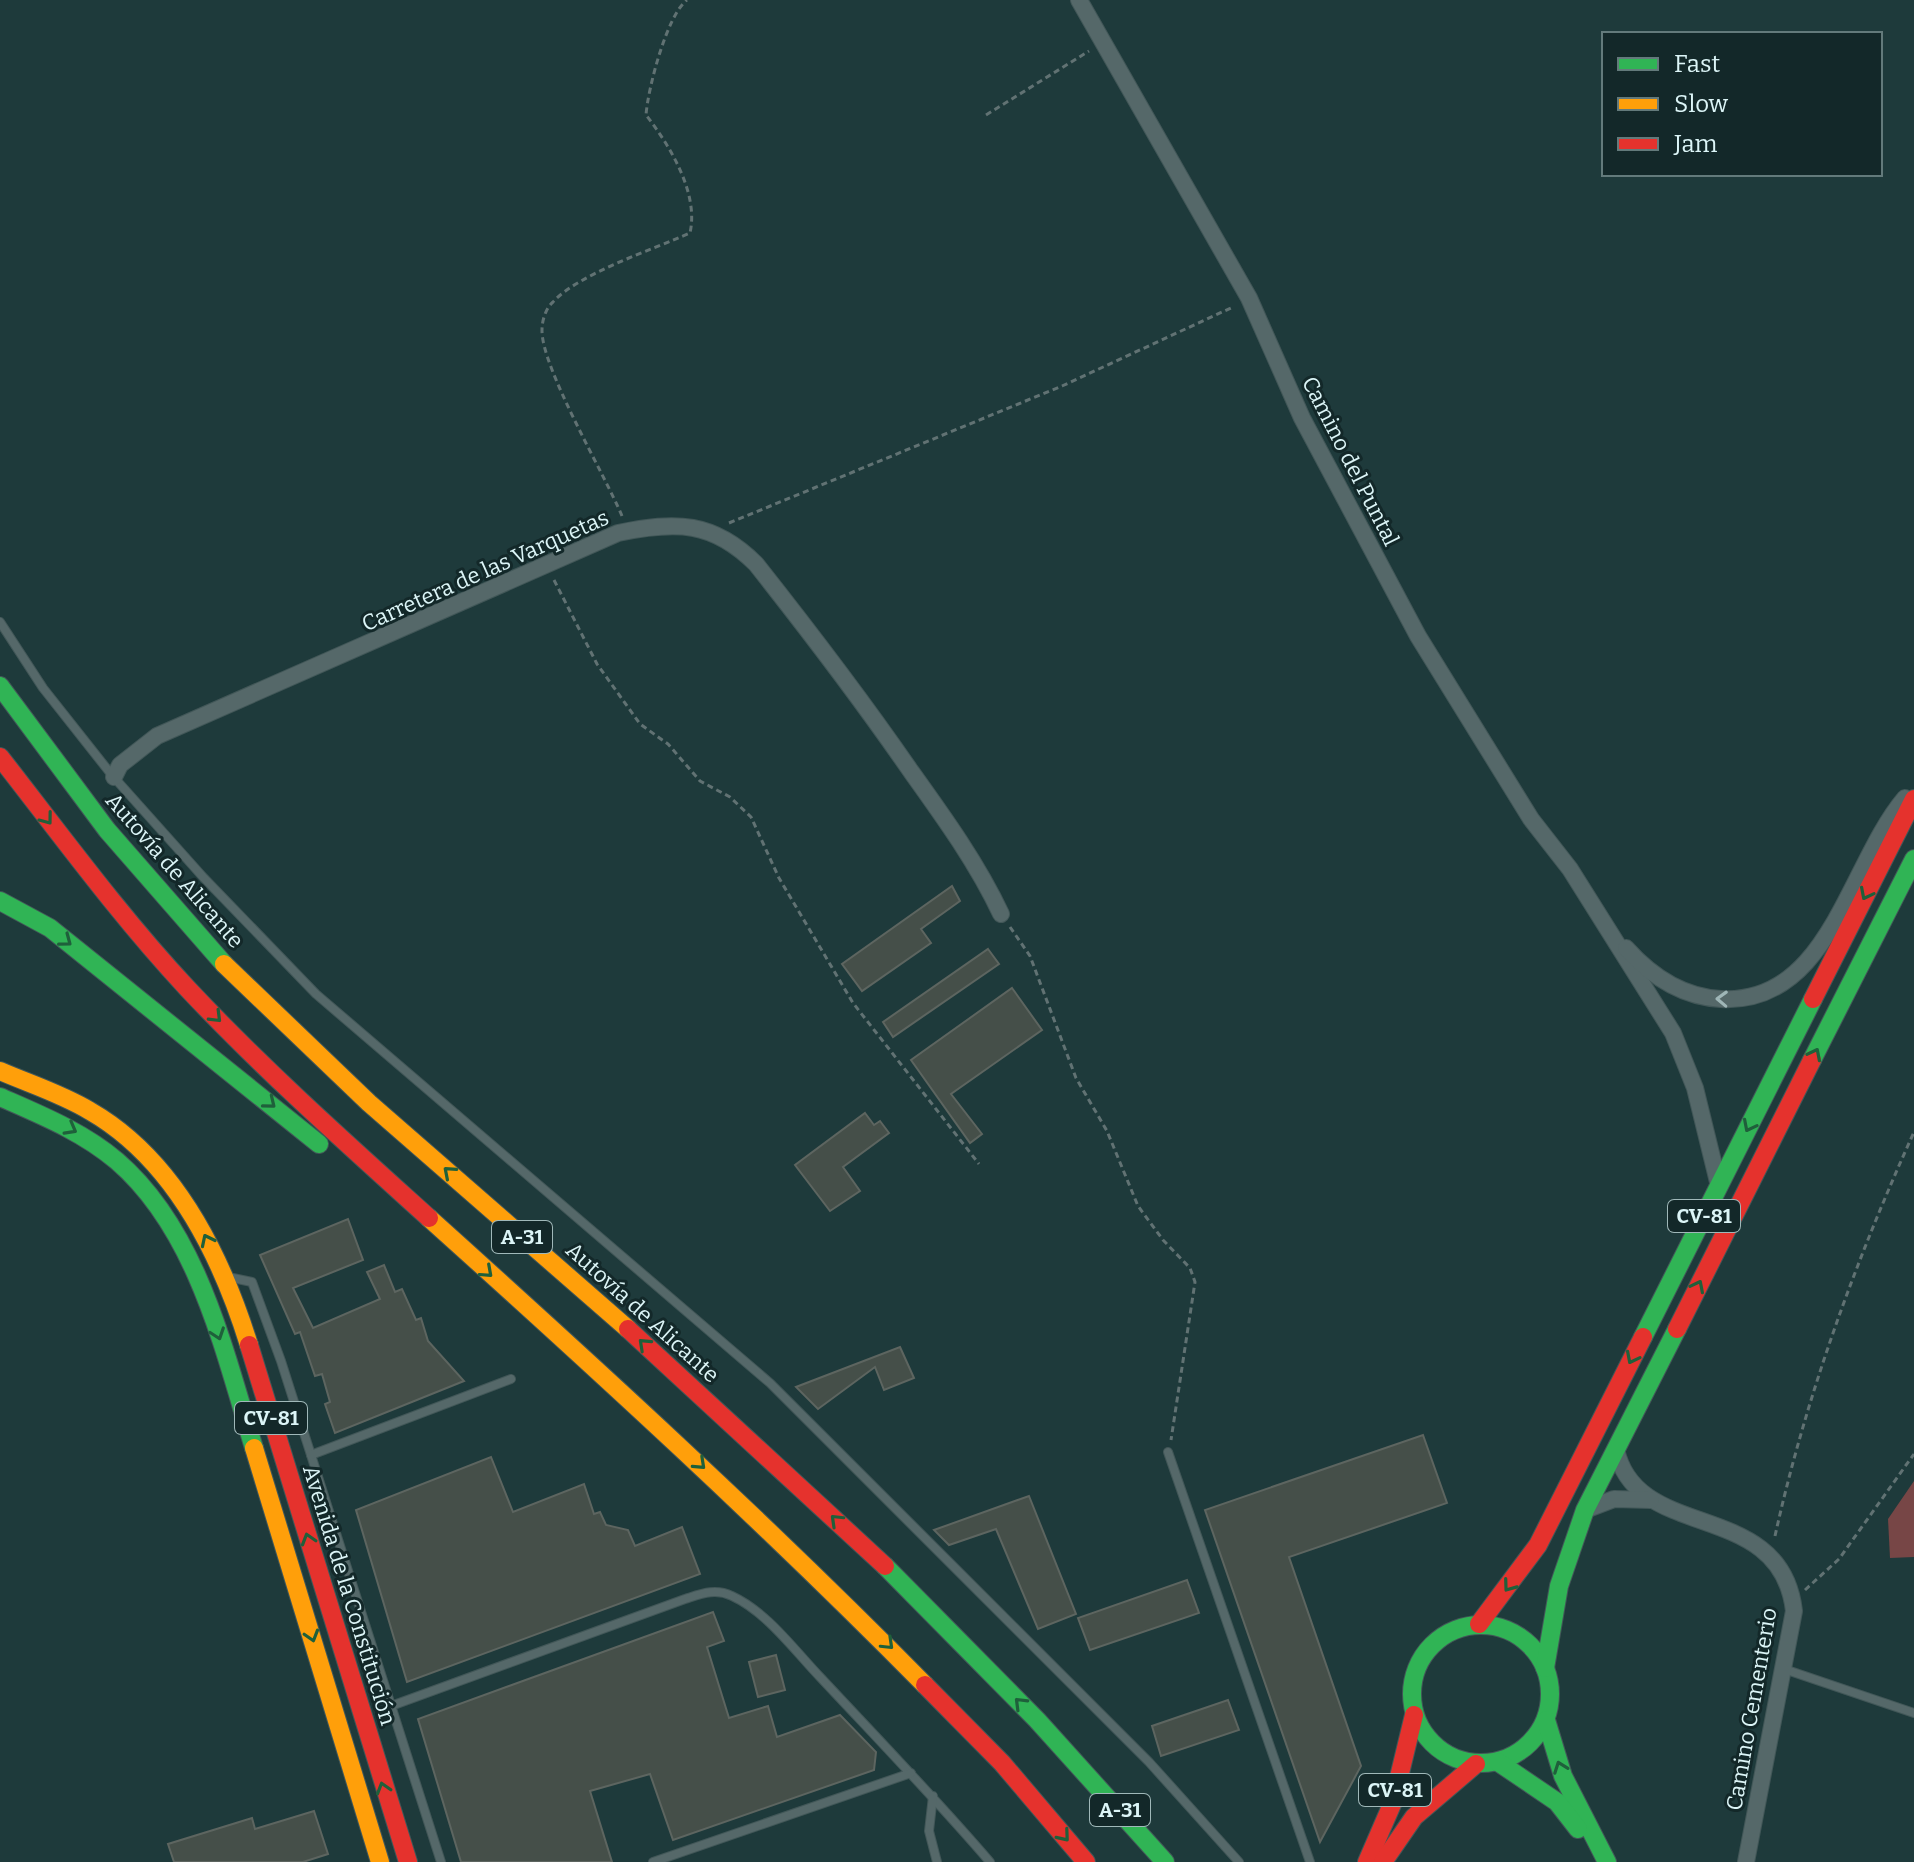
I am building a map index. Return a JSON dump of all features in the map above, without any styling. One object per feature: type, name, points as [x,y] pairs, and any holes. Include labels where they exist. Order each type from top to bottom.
[{"type":"main road","name":"Autovía de Alicante","points":[[0,686],[96,817],[226,966],[348,1083],[624,1325],[831,1515],[1076,1758],[1165,1862]]},
{"type":"main road","name":"A-31","points":[[0,757],[122,915],[188,989],[408,1201],[643,1411],[869,1625],[1002,1763],[1086,1862]]},
{"type":"main road","name":"CV-81","points":[[1914,799],[1538,1545],[1479,1624],[1448,1633],[1424,1653],[1414,1673],[1411,1694],[1414,1715],[1423,1734],[1437,1749],[1455,1759],[1476,1764],[1498,1762],[1526,1746],[1546,1720],[1550,1685],[1545,1668],[1559,1586],[1585,1510],[1914,859]]},
{"type":"main road","points":[[0,901],[42,922],[139,996],[358,1178],[408,1201]]},
{"type":"main road","name":"Avenida de la Constitución","points":[[0,1071],[91,1111],[146,1152],[194,1215],[242,1323],[408,1862]]},
{"type":"main road","name":"CV-81","points":[[0,1097],[44,1114],[92,1141],[132,1173],[163,1210],[189,1259],[219,1335],[380,1862]]},
{"type":"main road","points":[[1479,1624],[1500,1627],[1519,1636],[1535,1650],[1545,1668]]},
{"type":"main road","name":"CV-81","points":[[1367,1862],[1393,1802],[1414,1715]]},
{"type":"main road","points":[[1546,1720],[1563,1776],[1606,1862]]},
{"type":"main road","points":[[1498,1762],[1557,1802],[1606,1862]]},
{"type":"main road","name":"CV-81","points":[[1383,1862],[1414,1817],[1476,1764]]},
{"type":"street","name":"Camino del Puntal","points":[[1079,0],[1249,298],[1302,418],[1418,636],[1531,819],[1570,869],[1683,1052],[1719,1186]]},
{"type":"street","name":"Carretera de las Varquetas","points":[[114,777],[120,765],[157,736],[546,565],[629,531],[670,527],[710,530],[738,546],[756,564],[856,693],[987,883],[1001,914]]},
{"type":"street","name":"Camino del Puntal","points":[[1607,928],[1648,970],[1684,992],[1732,1000],[1774,989],[1793,978],[1830,929],[1890,815],[1914,788]]},
{"type":"street","name":"Camino Cementerio","points":[[1616,1449],[1623,1474],[1653,1501]]},
{"type":"street","name":"Camino Cementerio","points":[[1585,1510],[1614,1499],[1653,1501],[1756,1543],[1782,1568],[1794,1611],[1746,1862]]},
{"type":"lane","points":[[0,622],[43,688],[114,777],[194,868],[316,994],[770,1383],[998,1616],[1149,1762],[1239,1862]]},
{"type":"lane","points":[[223,1276],[252,1282],[311,1455],[441,1862]]},
{"type":"lane","points":[[311,1455],[511,1379]]},
{"type":"lane","points":[[1168,1452],[1310,1862]]},
{"type":"lane","points":[[391,1706],[685,1599],[709,1591],[721,1592],[758,1614],[933,1796],[990,1862]]},
{"type":"lane","points":[[1783,1669],[1914,1713]]},
{"type":"lane","points":[[653,1862],[911,1773]]},
{"type":"lane","points":[[933,1796],[929,1831],[937,1862]]},
{"type":"path","points":[[629,531],[566,399],[546,350],[542,330],[546,309],[569,287],[690,233],[693,206],[664,138],[646,115],[661,47],[678,6],[687,0]]},
{"type":"path","points":[[986,115],[1073,63],[1101,42]]},
{"type":"path","points":[[710,530],[1062,386],[1221,314],[1249,298]]},
{"type":"path","points":[[546,565],[597,664],[635,717],[668,744],[700,781],[730,797],[751,817],[779,878],[853,1003],[979,1164]]},
{"type":"path","points":[[1001,914],[1030,956],[1076,1078],[1107,1131],[1138,1206],[1163,1240],[1190,1268],[1195,1282],[1176,1421],[1168,1452]]},
{"type":"path","points":[[1770,1557],[1803,1421],[1843,1304],[1914,1132]]},
{"type":"path","points":[[1792,1599],[1822,1578],[1839,1559],[1914,1454]]},
{"type":"shaded area","points":[[1914,1481],[1914,1557],[1890,1558],[1888,1519]]},
{"type":"building","points":[[952,886],[960,901],[921,929],[931,943],[862,991],[842,964]]},
{"type":"building","points":[[988,949],[999,964],[893,1037],[883,1022]]},
{"type":"building","points":[[1012,988],[1042,1030],[951,1094],[982,1134],[970,1143],[911,1060]]},
{"type":"building","points":[[865,1113],[874,1125],[880,1121],[889,1133],[843,1167],[860,1191],[830,1211],[795,1165]]},
{"type":"building","points":[[348,1219],[363,1260],[293,1288],[313,1328],[380,1299],[367,1272],[384,1265],[395,1292],[402,1289],[416,1320],[421,1318],[428,1341],[464,1381],[335,1433],[325,1404],[330,1402],[322,1374],[315,1376],[300,1332],[295,1334],[260,1255]]},
{"type":"building","points":[[900,1347],[914,1378],[884,1390],[875,1367],[818,1409],[796,1387]]},
{"type":"building","points":[[1423,1435],[1447,1503],[1289,1557],[1361,1766],[1320,1842],[1205,1510]]},
{"type":"building","points":[[491,1457],[513,1512],[584,1484],[594,1514],[600,1512],[606,1525],[628,1530],[635,1546],[682,1527],[700,1574],[407,1682],[356,1510]]},
{"type":"building","points":[[1029,1496],[1076,1614],[1038,1629],[996,1529],[949,1545],[934,1530]]},
{"type":"building","points":[[1187,1580],[1199,1613],[1090,1650],[1078,1618]]},
{"type":"building","points":[[713,1612],[724,1641],[707,1647],[729,1718],[768,1706],[777,1737],[840,1715],[876,1752],[874,1770],[673,1840],[650,1774],[590,1791],[612,1862],[461,1862],[418,1719]]},
{"type":"building","points":[[776,1655],[785,1690],[758,1697],[749,1662]]},
{"type":"building","points":[[1228,1700],[1239,1730],[1161,1756],[1152,1726]]},
{"type":"building","points":[[314,1811],[328,1854],[303,1862],[174,1862],[168,1844],[252,1818],[255,1829]]},
{"type":"traffic: fast","points":[[0,686],[107,830],[224,964]]},
{"type":"traffic: fast","points":[[1812,1060],[1914,859]]},
{"type":"traffic: fast","points":[[0,901],[50,928],[319,1144]]},
{"type":"traffic: fast","points":[[1643,1337],[1813,999]]},
{"type":"traffic: fast","points":[[0,1097],[90,1141],[117,1161],[145,1189],[168,1222],[205,1294],[254,1448]]},
{"type":"traffic: fast","points":[[1545,1668],[1559,1586],[1585,1510],[1677,1329]]},
{"type":"traffic: fast","points":[[885,1566],[1037,1720],[1165,1862]]},
{"type":"traffic: fast","points":[[1481,1625],[1508,1630],[1530,1645],[1545,1667],[1550,1694],[1545,1721],[1530,1743],[1508,1758],[1481,1763],[1454,1758],[1432,1743],[1417,1721],[1412,1694],[1417,1667],[1432,1645],[1454,1630],[1481,1625]]},
{"type":"traffic: fast","points":[[1546,1720],[1563,1776],[1607,1862]]},
{"type":"traffic: fast","points":[[1498,1762],[1557,1802],[1578,1829]]},
{"type":"traffic: slow","points":[[224,964],[369,1103],[628,1329]]},
{"type":"traffic: slow","points":[[0,1071],[90,1111],[120,1131],[147,1156],[170,1183],[209,1244],[249,1345]]},
{"type":"traffic: slow","points":[[429,1218],[680,1448],[925,1685]]},
{"type":"traffic: slow","points":[[254,1448],[380,1862]]},
{"type":"traffic: jam","points":[[0,757],[114,903],[187,988],[275,1077],[429,1218]]},
{"type":"traffic: jam","points":[[1813,999],[1914,799]]},
{"type":"traffic: jam","points":[[1677,1329],[1812,1060]]},
{"type":"traffic: jam","points":[[628,1329],[885,1566]]},
{"type":"traffic: jam","points":[[1479,1624],[1538,1545],[1643,1337]]},
{"type":"traffic: jam","points":[[249,1345],[408,1862]]},
{"type":"traffic: jam","points":[[925,1685],[1002,1763],[1086,1862]]},
{"type":"traffic: jam","points":[[1367,1862],[1393,1802],[1414,1715]]},
{"type":"traffic: jam","points":[[1383,1862],[1414,1817],[1476,1764]]}]
